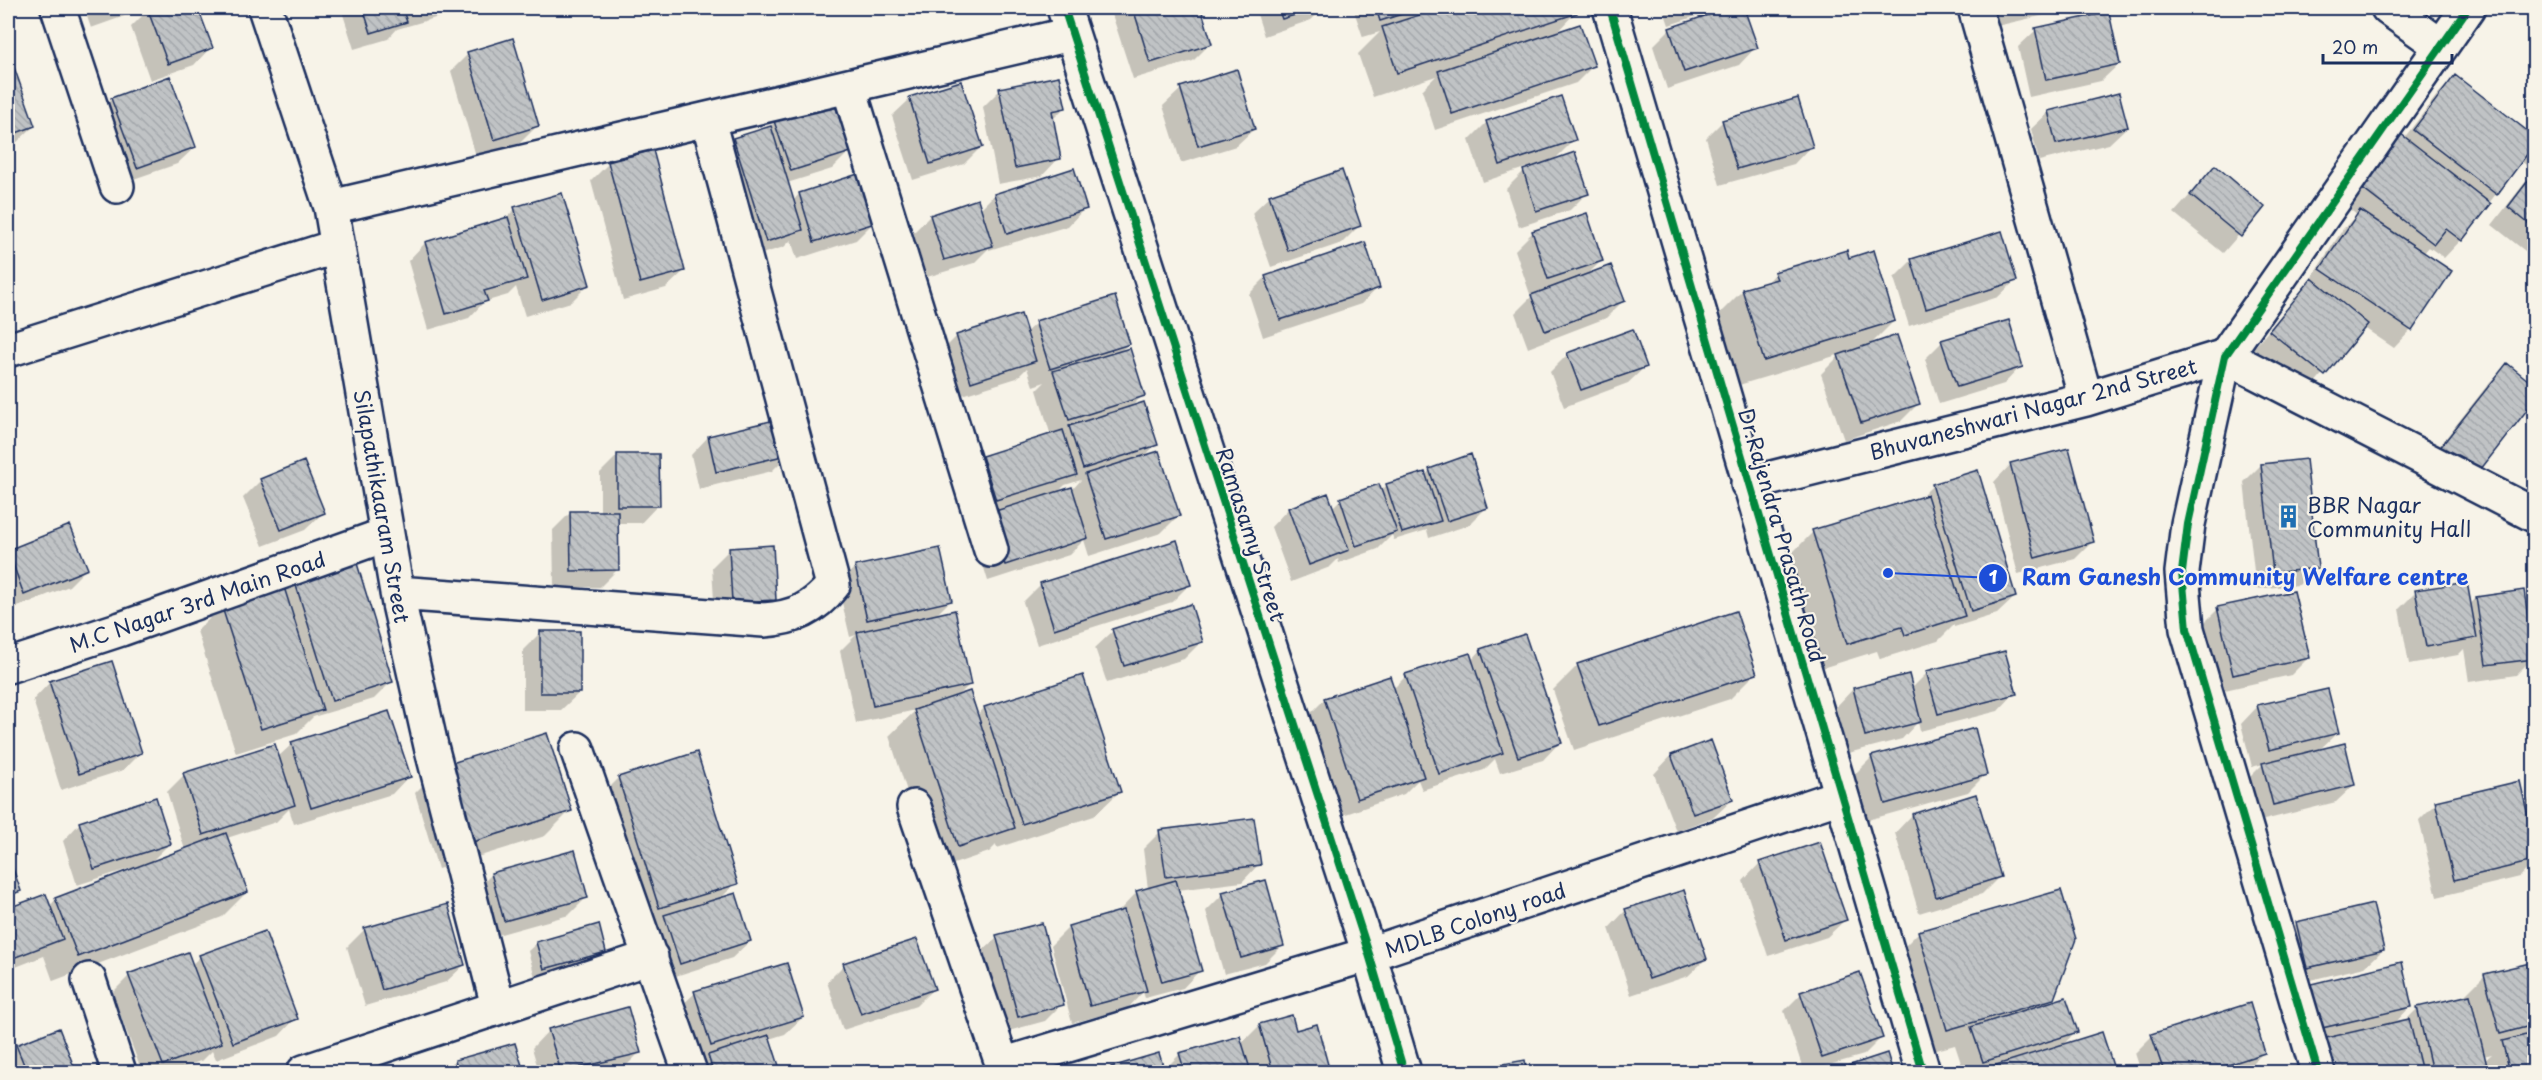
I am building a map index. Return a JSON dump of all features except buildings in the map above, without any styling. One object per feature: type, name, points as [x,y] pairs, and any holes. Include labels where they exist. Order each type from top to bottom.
[{"type":"street","points":[[58,8],[117,186]]},
{"type":"street","name":"Silapathikaaram Street","points":[[265,8],[331,207],[385,535],[397,593],[431,746],[498,1006]]},
{"type":"street","name":"Dr.Rajendra Prasath Road","points":[[1610,8],[1748,484],[1923,1072]]},
{"type":"street","points":[[1975,8],[2086,399]]},
{"type":"street","points":[[2388,8],[2441,46]]},
{"type":"street","points":[[2318,1072],[2187,629],[2182,572],[2188,524],[2224,356],[2468,8]]},
{"type":"street","points":[[331,207],[849,88],[1068,21]]},
{"type":"street","name":"Ramasamy Street","points":[[1068,21],[1369,954],[1404,1072]]},
{"type":"street","points":[[849,88],[992,550]]},
{"type":"street","points":[[397,593],[764,620],[782,619],[804,612],[821,600],[833,585],[708,120]]},
{"type":"street","points":[[8,350],[338,246]]},
{"type":"street","name":"Bhuvaneshwari Nagar 2nd Street","points":[[1748,484],[2086,399],[2224,356],[2535,515]]},
{"type":"street","name":"M.C Nagar 3rd Main Road","points":[[8,666],[121,629],[385,535]]},
{"type":"street","points":[[578,749],[690,1072]]},
{"type":"street","name":"MDLB Colony road","points":[[1004,1069],[1369,954],[1841,796]]},
{"type":"street","points":[[914,807],[1004,1069]]},
{"type":"street","points":[[304,1072],[651,957]]},
{"type":"street","points":[[89,980],[119,1072]]},
{"type":"cycle path","points":[[1064,8],[1369,954],[1404,1072]]},
{"type":"cycle path","points":[[1610,8],[1923,1072]]},
{"type":"cycle path","points":[[2318,1072],[2187,629],[2182,572],[2188,524],[2225,356],[2468,8]]},
{"type":"place","name":"BBR Nagar Community Hall","points":[[2289,516]]},
{"type":"place","name":"Ram Ganesh Community Welfare centre","points":[[1888,573]]}]
